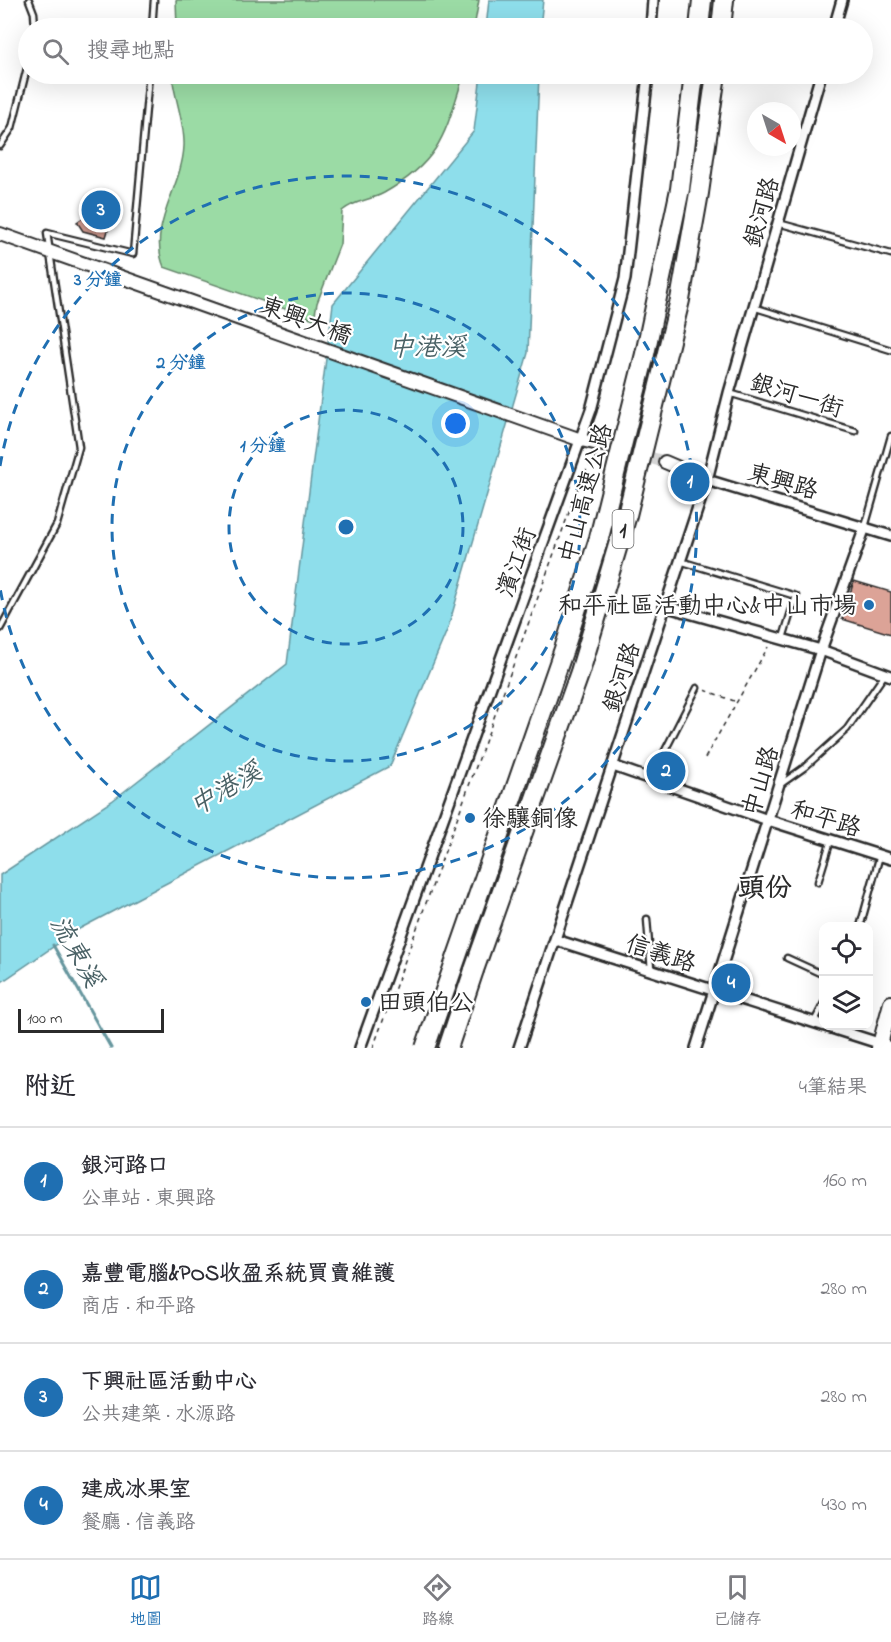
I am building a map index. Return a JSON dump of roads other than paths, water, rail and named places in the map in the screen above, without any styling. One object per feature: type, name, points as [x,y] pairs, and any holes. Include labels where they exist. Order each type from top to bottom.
[{"type":"highway","points":[[700,18],[702,0]]},
{"type":"highway","points":[[722,18],[724,0]]},
{"type":"highway","name":"中山高速公路","points":[[424,1048],[565,646],[599,538],[643,365],[678,200],[693,84]]},
{"type":"highway","name":"中山高速公路","points":[[448,1048],[580,672],[630,504],[680,300],[699,193],[715,84]]},
{"type":"main road","points":[[883,1046],[891,1003]]},
{"type":"street","points":[[652,18],[653,0]]},
{"type":"street","points":[[837,18],[842,0]]},
{"type":"street","name":"濱江街","points":[[360,1048],[591,410],[625,279],[647,84]]},
{"type":"street","name":"銀河路","points":[[519,1048],[707,480],[753,307],[818,84]]},
{"type":"street","name":"東興大橋","points":[[0,234],[580,440],[606,445]]},
{"type":"street","name":"東興路","points":[[665,462],[707,480],[891,536]]},
{"type":"street","name":"中山路","points":[[696,1048],[821,650],[865,527]]},
{"type":"street","points":[[664,606],[821,650],[888,675]]},
{"type":"street","name":"和平路","points":[[613,766],[650,781],[891,858]]},
{"type":"street","name":"信義路","points":[[556,940],[883,1046]]},
{"type":"lane","points":[[29,0],[34,18]]},
{"type":"lane","points":[[153,18],[154,0]]},
{"type":"lane","points":[[0,146],[12,128],[23,84]]},
{"type":"lane","points":[[0,629],[57,524],[79,447],[47,234],[133,254],[148,84]]},
{"type":"lane","points":[[778,223],[891,254]]},
{"type":"lane","points":[[753,307],[891,350]]},
{"type":"lane","name":"銀河一街","points":[[729,393],[855,431]]},
{"type":"lane","points":[[865,527],[888,454],[891,436]]},
{"type":"lane","points":[[680,561],[796,596],[778,638]]},
{"type":"lane","points":[[779,786],[805,767],[847,729],[888,675]]},
{"type":"lane","points":[[650,781],[698,688]]},
{"type":"lane","points":[[818,882],[831,840]]},
{"type":"lane","points":[[861,922],[880,855]]},
{"type":"lane","points":[[647,919],[651,970]]},
{"type":"lane","points":[[787,958],[819,973]]},
{"type":"lane","points":[[813,1022],[819,1012]]},
{"type":"water","points":[[489,0],[543,0],[541,18],[487,18]]},
{"type":"water","name":"中港溪","points":[[480,84],[539,84],[528,353],[448,628],[390,766],[81,928],[0,983],[0,875],[112,801],[287,664],[333,304],[474,131]]},
{"type":"waterway","name":"流東溪","points":[[53,945],[111,1048]]},
{"type":"tunnel","points":[[614,447],[665,462]]},
{"type":"place","name":"下興社區活動中心","points":[[101,210]]},
{"type":"place","name":"銀河路口","points":[[690,482]]},
{"type":"place","name":"和平社區活動中心&中山市場","points":[[869,605]]},
{"type":"place","name":"嘉豐電腦&POS收盈系統買賣維護","points":[[666,771]]},
{"type":"place","name":"徐驤銅像","points":[[470,818]]},
{"type":"place","name":"建成冰果室","points":[[731,983]]},
{"type":"place","name":"田頭伯公","points":[[366,1002]]},
{"type":"district","name":"頭份","points":[[765,887]]}]
